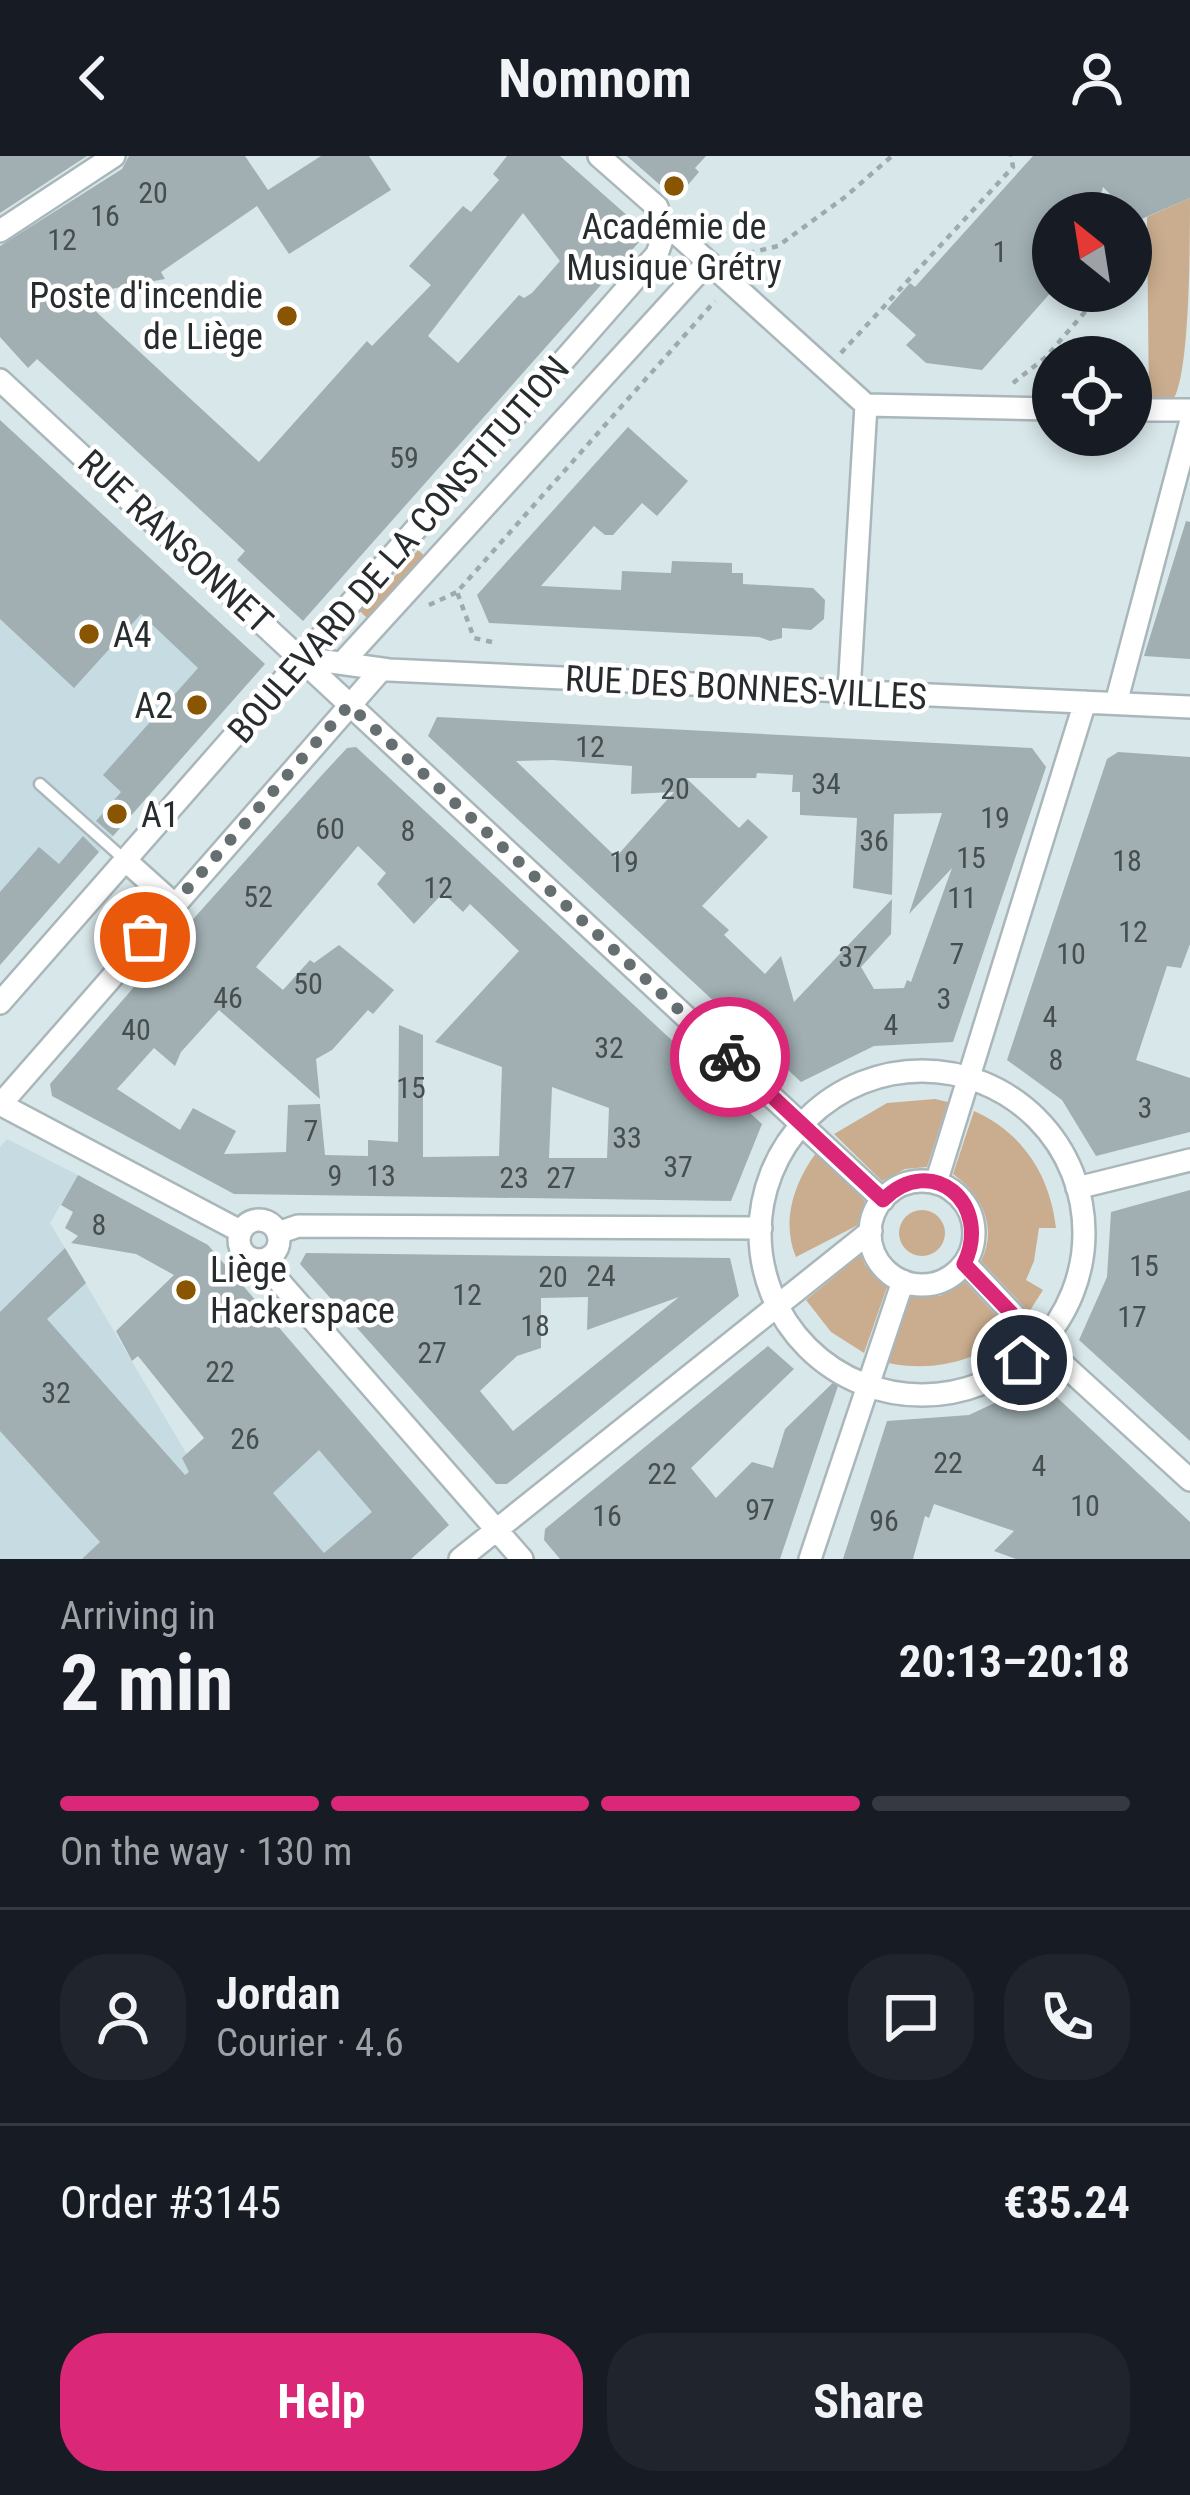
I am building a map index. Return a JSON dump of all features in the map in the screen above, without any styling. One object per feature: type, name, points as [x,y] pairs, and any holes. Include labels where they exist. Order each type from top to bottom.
[{"type":"street","points":[[0,231],[114,156]]},
{"type":"street","points":[[599,156],[656,208],[664,234],[675,232],[866,405],[1032,409]]},
{"type":"street","name":"BOULEVARD DE LA CONSTITUTION","points":[[0,1003],[657,254],[664,234]]},
{"type":"street","name":"BOULEVARD DE LA CONSTITUTION","points":[[342,663],[708,262]]},
{"type":"street","name":"RUE RANSONNET","points":[[0,380],[883,1200]]},
{"type":"street","points":[[849,692],[866,405]]},
{"type":"street","points":[[1152,410],[1190,410]]},
{"type":"street","points":[[1116,703],[1190,424]]},
{"type":"street","name":"RUE DES BONNES-VILLES","points":[[302,657],[381,670],[1190,707]]},
{"type":"street","name":"BOULEVARD DE LA CONSTITUTION","points":[[0,1104],[381,670]]},
{"type":"street","points":[[936,1183],[1085,701]]},
{"type":"street","points":[[124,860],[174,904]]},
{"type":"street","points":[[937,1070],[970,1079],[1012,1099],[1064,1154],[1084,1227],[1078,1277],[1063,1312],[1041,1344],[1001,1375],[953,1392],[903,1394],[866,1385],[812,1353],[777,1306],[763,1265],[760,1228],[766,1190],[775,1166],[803,1124],[843,1092],[879,1076],[937,1070]]},
{"type":"street","points":[[0,1104],[241,1231]]},
{"type":"street","points":[[1077,1188],[1190,1160]]},
{"type":"street","points":[[460,1559],[871,1231],[883,1200],[909,1183],[936,1183],[960,1196],[974,1230],[964,1264],[937,1282],[903,1281],[877,1258],[871,1231]]},
{"type":"street","points":[[266,1260],[245,1256],[238,1243],[241,1231],[246,1223],[260,1220],[278,1233]]},
{"type":"street","points":[[278,1233],[298,1226],[760,1228]]},
{"type":"street","points":[[266,1260],[277,1250],[278,1233]]},
{"type":"street","points":[[266,1260],[272,1273],[522,1559]]},
{"type":"street","points":[[964,1264],[1041,1344],[1190,1480]]},
{"type":"street","points":[[810,1559],[903,1281]]},
{"type":"lane","points":[[40,784],[124,860]]},
{"type":"path","points":[[708,262],[778,246],[892,156]]},
{"type":"path","points":[[826,370],[1013,167],[1011,156]]},
{"type":"path","name":"BOULEVARD DE LA CONSTITUTION","points":[[492,642],[474,638],[457,592],[731,283]]},
{"type":"path","points":[[1013,382],[1046,357],[1085,312]]},
{"type":"shaded area","points":[[1190,198],[1188,302],[1180,380],[1172,399],[1152,406],[1148,312],[1152,312],[1152,215]]},
{"type":"shaded area","points":[[137,546],[264,664],[0,965],[0,619],[38,653]]},
{"type":"shaded area","points":[[418,550],[426,557],[370,621],[356,607],[370,591],[390,582]]},
{"type":"shaded area","points":[[948,1102],[927,1167],[905,1169],[882,1181],[834,1134],[887,1103]]},
{"type":"shaded area","points":[[974,1111],[1020,1144],[1048,1190],[1056,1228],[1039,1228],[1026,1280],[1043,1290],[1029,1312],[981,1261],[988,1236],[984,1213],[972,1192],[953,1174]]},
{"type":"shaded area","points":[[7,1139],[78,1175],[50,1223],[208,1490],[330,1386],[449,1525],[411,1559],[0,1559],[0,1147]]},
{"type":"shaded area","points":[[816,1153],[865,1201],[858,1225],[796,1257],[790,1230],[792,1203]]},
{"type":"shaded area","points":[[922,1210],[938,1217],[945,1233],[938,1249],[922,1256],[906,1249],[899,1233],[906,1217]]},
{"type":"shaded area","points":[[861,1255],[887,1287],[864,1353],[831,1332],[806,1300]]},
{"type":"shaded area","points":[[965,1282],[1012,1332],[984,1351],[954,1362],[888,1363],[911,1297],[940,1296]]},
{"type":"building","points":[[0,156],[87,156],[0,213]]},
{"type":"building","points":[[129,156],[245,156],[268,190],[321,156],[369,156],[391,190],[289,254],[257,206],[161,272],[165,279],[78,295],[259,462],[367,341],[372,346],[431,285],[409,266],[463,206],[471,212],[499,180],[493,174],[507,156],[560,156],[647,233],[303,621],[237,560],[245,551],[37,359],[28,368],[0,337],[0,246],[122,169]],"holes":[[[523,213],[560,261],[532,293],[524,298],[519,295],[458,363],[428,336]]]},
{"type":"building","name":"Académie de Musique Grétry","points":[[627,156],[706,156],[676,199]]},
{"type":"building","points":[[1033,156],[1190,156],[1190,198],[1152,214],[1152,192],[1108,192],[1103,187],[1102,192],[1032,192],[1033,312],[982,370],[926,363],[906,345],[916,335],[887,309],[910,283],[915,287]]},
{"type":"building","points":[[0,420],[265,664],[113,836],[96,821],[121,792],[103,775],[198,668],[141,614],[74,688],[0,619]]},
{"type":"building","points":[[628,427],[688,481],[657,516],[642,503],[613,535],[594,526],[541,586],[621,590],[622,571],[671,573],[672,561],[732,563],[732,573],[743,573],[743,584],[813,588],[825,600],[824,619],[811,630],[782,628],[782,638],[770,641],[489,623],[477,595]]},
{"type":"building","points":[[1186,521],[1190,522],[1190,659],[1144,656]]},
{"type":"building","points":[[437,717],[1032,748],[1046,767],[953,1042],[874,1046],[801,1082],[428,736]],"holes":[[[516,761],[632,766],[631,794],[674,792],[616,857]],[[757,773],[793,775],[792,792],[800,792],[800,815],[857,818],[853,888],[892,895],[894,814],[942,813],[909,914],[952,868],[911,982],[907,980],[904,988],[874,989],[861,967],[891,934],[892,899],[794,1002],[781,956],[765,974],[702,906],[768,837],[748,819],[739,828],[686,778],[756,778]]]},
{"type":"building","points":[[356,747],[762,1124],[731,1201],[234,1194],[52,1096],[50,1084],[347,748]],"holes":[[[358,846],[386,873],[377,884],[414,924],[443,893],[463,912],[470,904],[519,951],[435,1042],[502,1067],[499,1156],[423,1157],[423,1035],[399,1025],[398,1142],[368,1140],[368,1156],[325,1155],[320,1104],[288,1105],[286,1152],[224,1154],[236,1131],[193,1108],[180,1130],[117,1089],[154,1048],[175,1066],[181,1052],[219,1010],[320,1099],[316,1059],[332,1050],[368,1010],[373,1014],[394,990],[339,945],[314,963],[310,960],[283,990],[256,967]],[[552,1087],[609,1108],[607,1158],[549,1158]]]},
{"type":"building","points":[[1118,752],[1190,757],[1190,944],[1181,968],[1167,966],[1136,1060],[1190,1078],[1190,1132],[1096,1156],[1062,1100],[1007,1060],[1107,759]]},
{"type":"building","points":[[83,836],[99,852],[0,965],[0,892],[39,847],[59,864]]},
{"type":"building","points":[[78,1175],[208,1245],[449,1525],[411,1559],[82,1559],[100,1542],[0,1431],[0,1312],[65,1248],[86,1283],[47,1319],[185,1475],[189,1472],[182,1458],[204,1438],[138,1356],[132,1361],[116,1331],[174,1275],[136,1254],[71,1243],[78,1236],[65,1228],[73,1212],[61,1205]],"holes":[[[319,1450],[372,1512],[324,1553],[273,1493]]]},
{"type":"building","points":[[1190,1190],[1190,1441],[1079,1340],[1107,1277],[1111,1212]]},
{"type":"building","points":[[306,1253],[730,1258],[739,1296],[507,1484],[496,1484],[300,1264]],"holes":[[[588,1297],[587,1330],[679,1297],[513,1431],[480,1391],[517,1356],[541,1348],[541,1298]]]},
{"type":"building","points":[[768,1346],[794,1369],[691,1468],[716,1498],[752,1462],[773,1468],[785,1429],[842,1374],[780,1559],[560,1559],[544,1540],[545,1529]]},
{"type":"building","points":[[1042,1377],[1047,1388],[1190,1522],[1190,1559],[1016,1559],[994,1551],[1014,1531],[934,1504],[929,1518],[925,1516],[913,1559],[843,1559],[887,1421],[969,1415]]},
{"type":"way so far","points":[[145,937],[349,705],[730,1057]]},
{"type":"place","name":"Académie de Musique Grétry","points":[[674,186]]},
{"type":"place","name":"Poste d'incendie de Liège","points":[[287,316]]},
{"type":"place","name":"A4","points":[[89,634]]},
{"type":"place","name":"A2","points":[[197,705]]},
{"type":"place","name":"A1","points":[[117,814]]},
{"type":"place","name":"Liège Hackerspace","points":[[186,1290]]},
{"type":"route","points":[[730,1057],[883,1200],[909,1183],[927,1181],[960,1196],[974,1230],[964,1264],[1041,1344],[1022,1360]]}]
